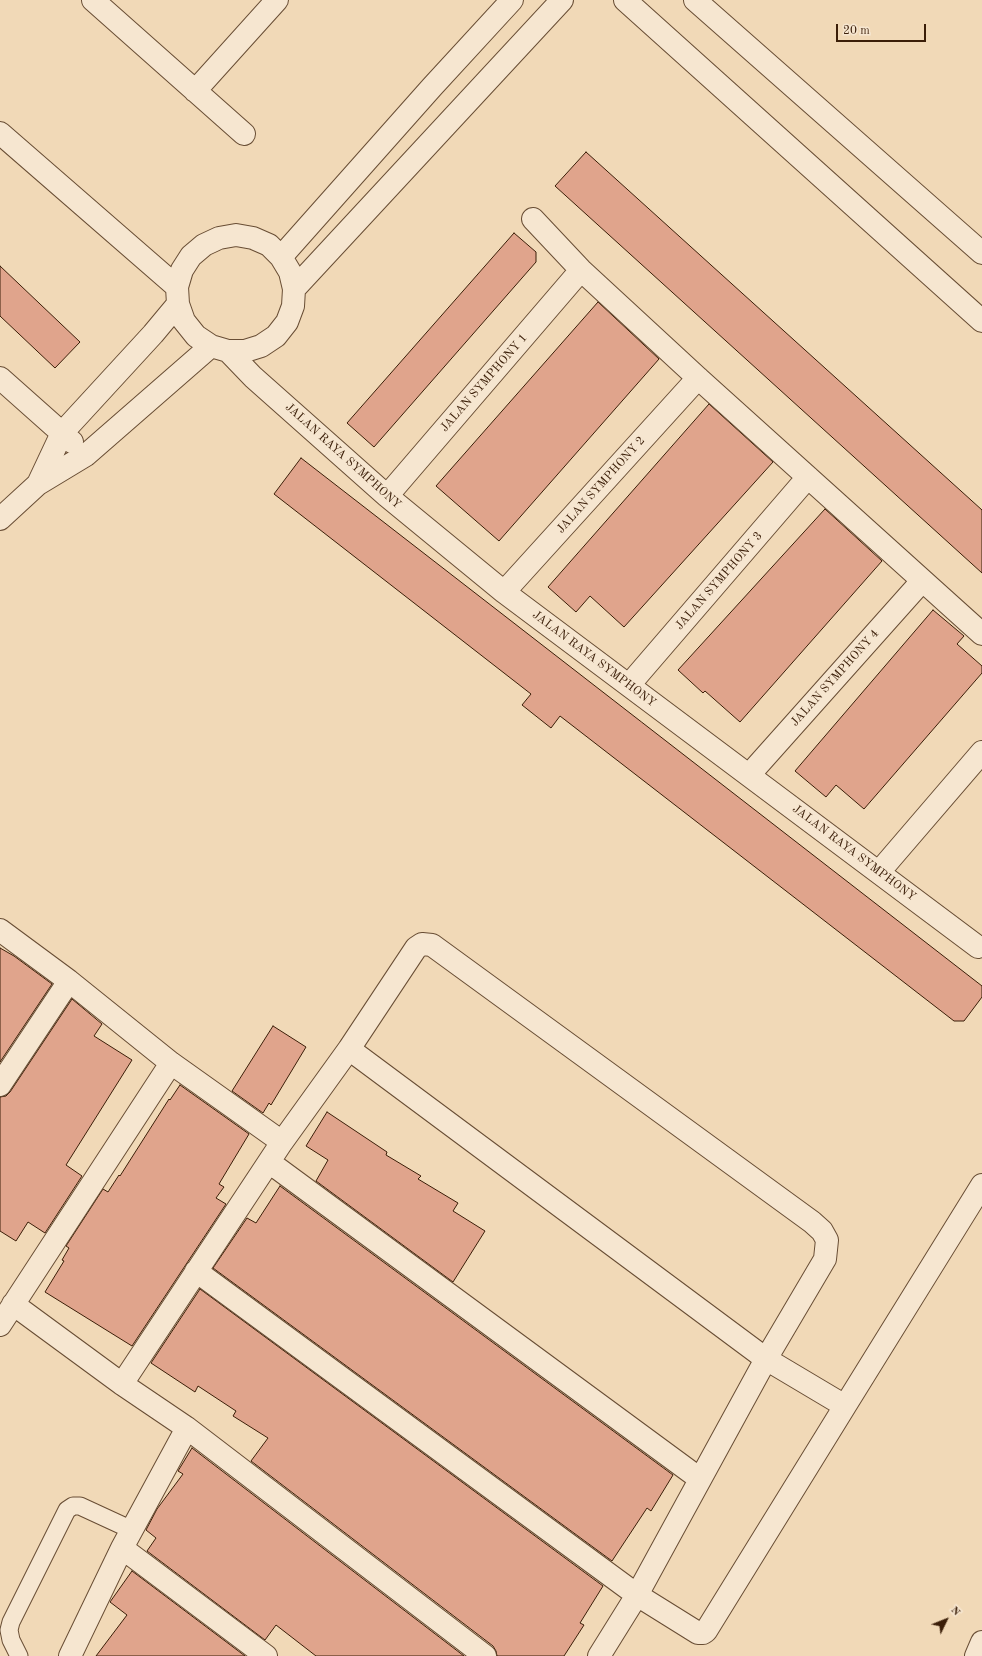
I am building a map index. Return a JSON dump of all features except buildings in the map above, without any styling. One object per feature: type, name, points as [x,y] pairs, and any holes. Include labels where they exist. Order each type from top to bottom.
[{"type":"street","points":[[93,0],[244,134]]},
{"type":"street","points":[[195,91],[277,0]]},
{"type":"street","points":[[281,257],[432,87],[512,0]]},
{"type":"street","points":[[294,289],[562,0]]},
{"type":"street","points":[[625,0],[982,321]]},
{"type":"street","points":[[695,0],[982,253]]},
{"type":"street","points":[[0,132],[178,296]]},
{"type":"street","points":[[533,219],[581,270],[698,378],[982,634]]},
{"type":"street","points":[[236,236],[253,238],[268,245],[281,257],[290,272],[294,289],[293,306],[287,322],[276,336],[261,346],[245,351],[219,349],[196,336],[184,321],[178,296],[182,270],[191,256],[204,245],[219,238],[236,236]]},
{"type":"street","name":"JALAN SYMPHONY 1","points":[[387,496],[581,270]]},
{"type":"street","points":[[38,484],[62,433],[153,334],[178,296]]},
{"type":"street","points":[[0,519],[38,484],[86,455],[219,349]]},
{"type":"street","name":"JALAN RAYA SYMPHONY","points":[[219,349],[253,377],[387,496],[504,592],[978,947]]},
{"type":"street","points":[[0,378],[86,455]]},
{"type":"street","name":"JALAN SYMPHONY 2","points":[[504,592],[698,378]]},
{"type":"street","name":"JALAN SYMPHONY 3","points":[[629,686],[808,477]]},
{"type":"street","name":"JALAN SYMPHONY 4","points":[[749,775],[922,581]]},
{"type":"street","points":[[879,872],[982,752]]},
{"type":"street","points":[[0,930],[69,981],[171,1063],[282,1142]]},
{"type":"street","points":[[122,1384],[282,1142],[349,1049],[416,948],[422,944],[432,946],[812,1222],[822,1231],[827,1240],[825,1259],[766,1359],[637,1595],[599,1656]]},
{"type":"street","points":[[0,1085],[69,981]]},
{"type":"street","points":[[349,1049],[766,1359],[845,1406]]},
{"type":"street","points":[[0,1325],[171,1063]]},
{"type":"street","points":[[269,1162],[700,1479]]},
{"type":"street","points":[[196,1271],[637,1595],[698,1633],[703,1633],[706,1631],[982,1185]]},
{"type":"street","points":[[13,1304],[122,1384],[186,1428],[485,1656]]},
{"type":"street","points":[[70,1656],[127,1539],[186,1428]]},
{"type":"street","points":[[127,1539],[266,1656]]},
{"type":"street","points":[[976,1656],[982,1642]]},
{"type":"lane","points":[[19,1656],[11,1640],[9,1630],[11,1622],[67,1510],[73,1506],[80,1506],[127,1539]]}]
